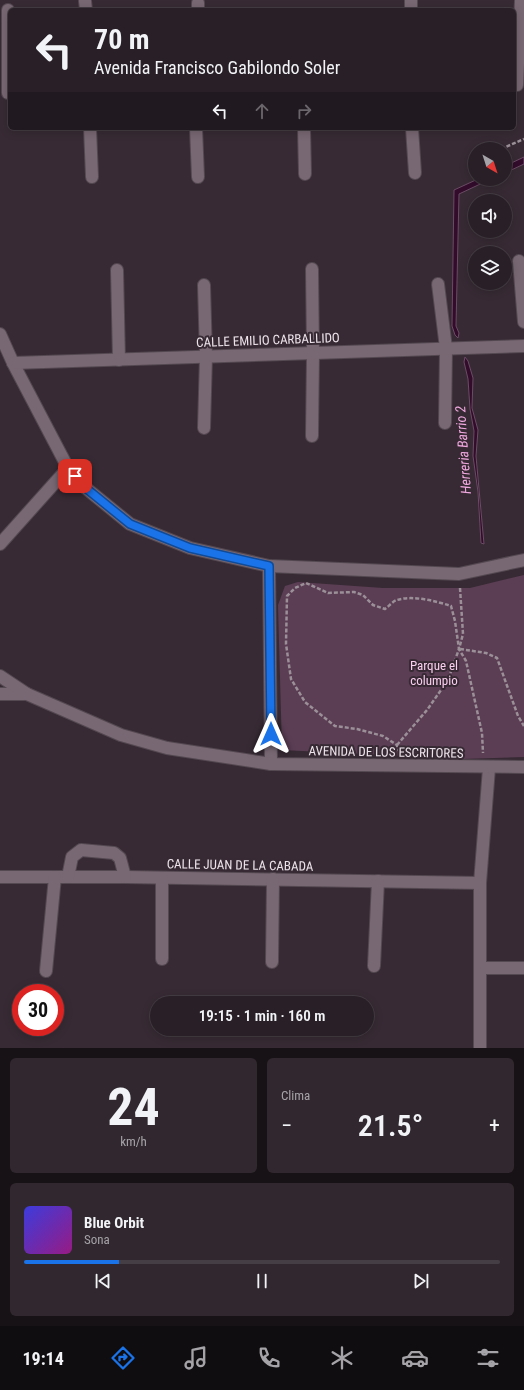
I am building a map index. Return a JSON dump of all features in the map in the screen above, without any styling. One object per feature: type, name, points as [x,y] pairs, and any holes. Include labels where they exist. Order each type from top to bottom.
[{"type":"street","points":[[518,85],[521,0]]},
{"type":"street","points":[[6,93],[8,10]]},
{"type":"street","points":[[90,130],[92,177]]},
{"type":"street","points":[[196,130],[198,177]]},
{"type":"street","points":[[304,130],[305,174]]},
{"type":"street","points":[[412,130],[415,173]]},
{"type":"street","points":[[519,261],[524,322]]},
{"type":"street","points":[[312,269],[312,436]]},
{"type":"street","points":[[117,270],[119,360]]},
{"type":"street","points":[[438,284],[446,348],[445,423]]},
{"type":"street","points":[[204,285],[206,356],[204,428]]},
{"type":"street","points":[[0,334],[13,363],[68,468],[82,485],[130,524],[190,548],[269,566],[459,574],[524,560]]},
{"type":"street","name":"CALLE EMILIO CARBALLIDO","points":[[13,363],[524,346]]},
{"type":"street","points":[[0,544],[68,468]]},
{"type":"street","points":[[269,566],[271,764]]},
{"type":"street","name":"AVENIDA DE LOS ESCRITORES","points":[[0,676],[27,694],[121,735],[167,748],[271,764],[524,768]]},
{"type":"street","points":[[0,694],[27,694]]},
{"type":"street","points":[[480,1048],[480,883],[487,767]]},
{"type":"street","points":[[68,877],[72,857],[81,850],[114,853],[120,858],[125,877]]},
{"type":"street","name":"CALLE JUAN DE LA CABADA","points":[[0,877],[125,877],[480,883]]},
{"type":"street","points":[[46,971],[54,877]]},
{"type":"street","points":[[162,878],[162,959]]},
{"type":"street","points":[[272,962],[273,879]]},
{"type":"street","points":[[374,966],[378,881]]},
{"type":"street","points":[[481,968],[524,968]]},
{"type":"path","points":[[512,144],[524,139]]},
{"type":"path","points":[[397,745],[427,710],[448,680],[463,634],[459,574]]},
{"type":"path","points":[[401,765],[397,745],[383,736],[357,729],[335,726],[306,702],[291,679],[286,644],[287,596],[295,588],[306,583],[328,593],[354,592],[363,595],[372,605],[385,609],[396,600],[410,598],[438,602],[451,606],[459,649],[466,661],[482,733],[487,767]]},
{"type":"path","points":[[459,649],[486,653],[497,658],[518,716],[524,726]]},
{"type":"green space","name":"Parque el columpio","points":[[524,575],[524,757],[462,759],[282,750],[278,605],[285,586],[298,582],[383,588],[470,588]]},
{"type":"shaded area","points":[[524,157],[524,164],[512,170],[512,163]]},
{"type":"shaded area","points":[[468,184],[468,186],[476,186],[459,194],[456,326],[459,333],[458,338],[455,335],[452,326],[454,190]]},
{"type":"shaded area","points":[[465,357],[468,361],[473,378],[472,408],[478,430],[476,456],[484,544],[481,543],[478,492],[473,456],[474,431],[470,409],[468,379],[464,362]]},
{"type":"route","points":[[75,476],[82,485],[130,524],[190,548],[269,566],[271,734]]},
{"type":"water label","name":"Herreria Barrio 2","points":[[463,450]]}]
